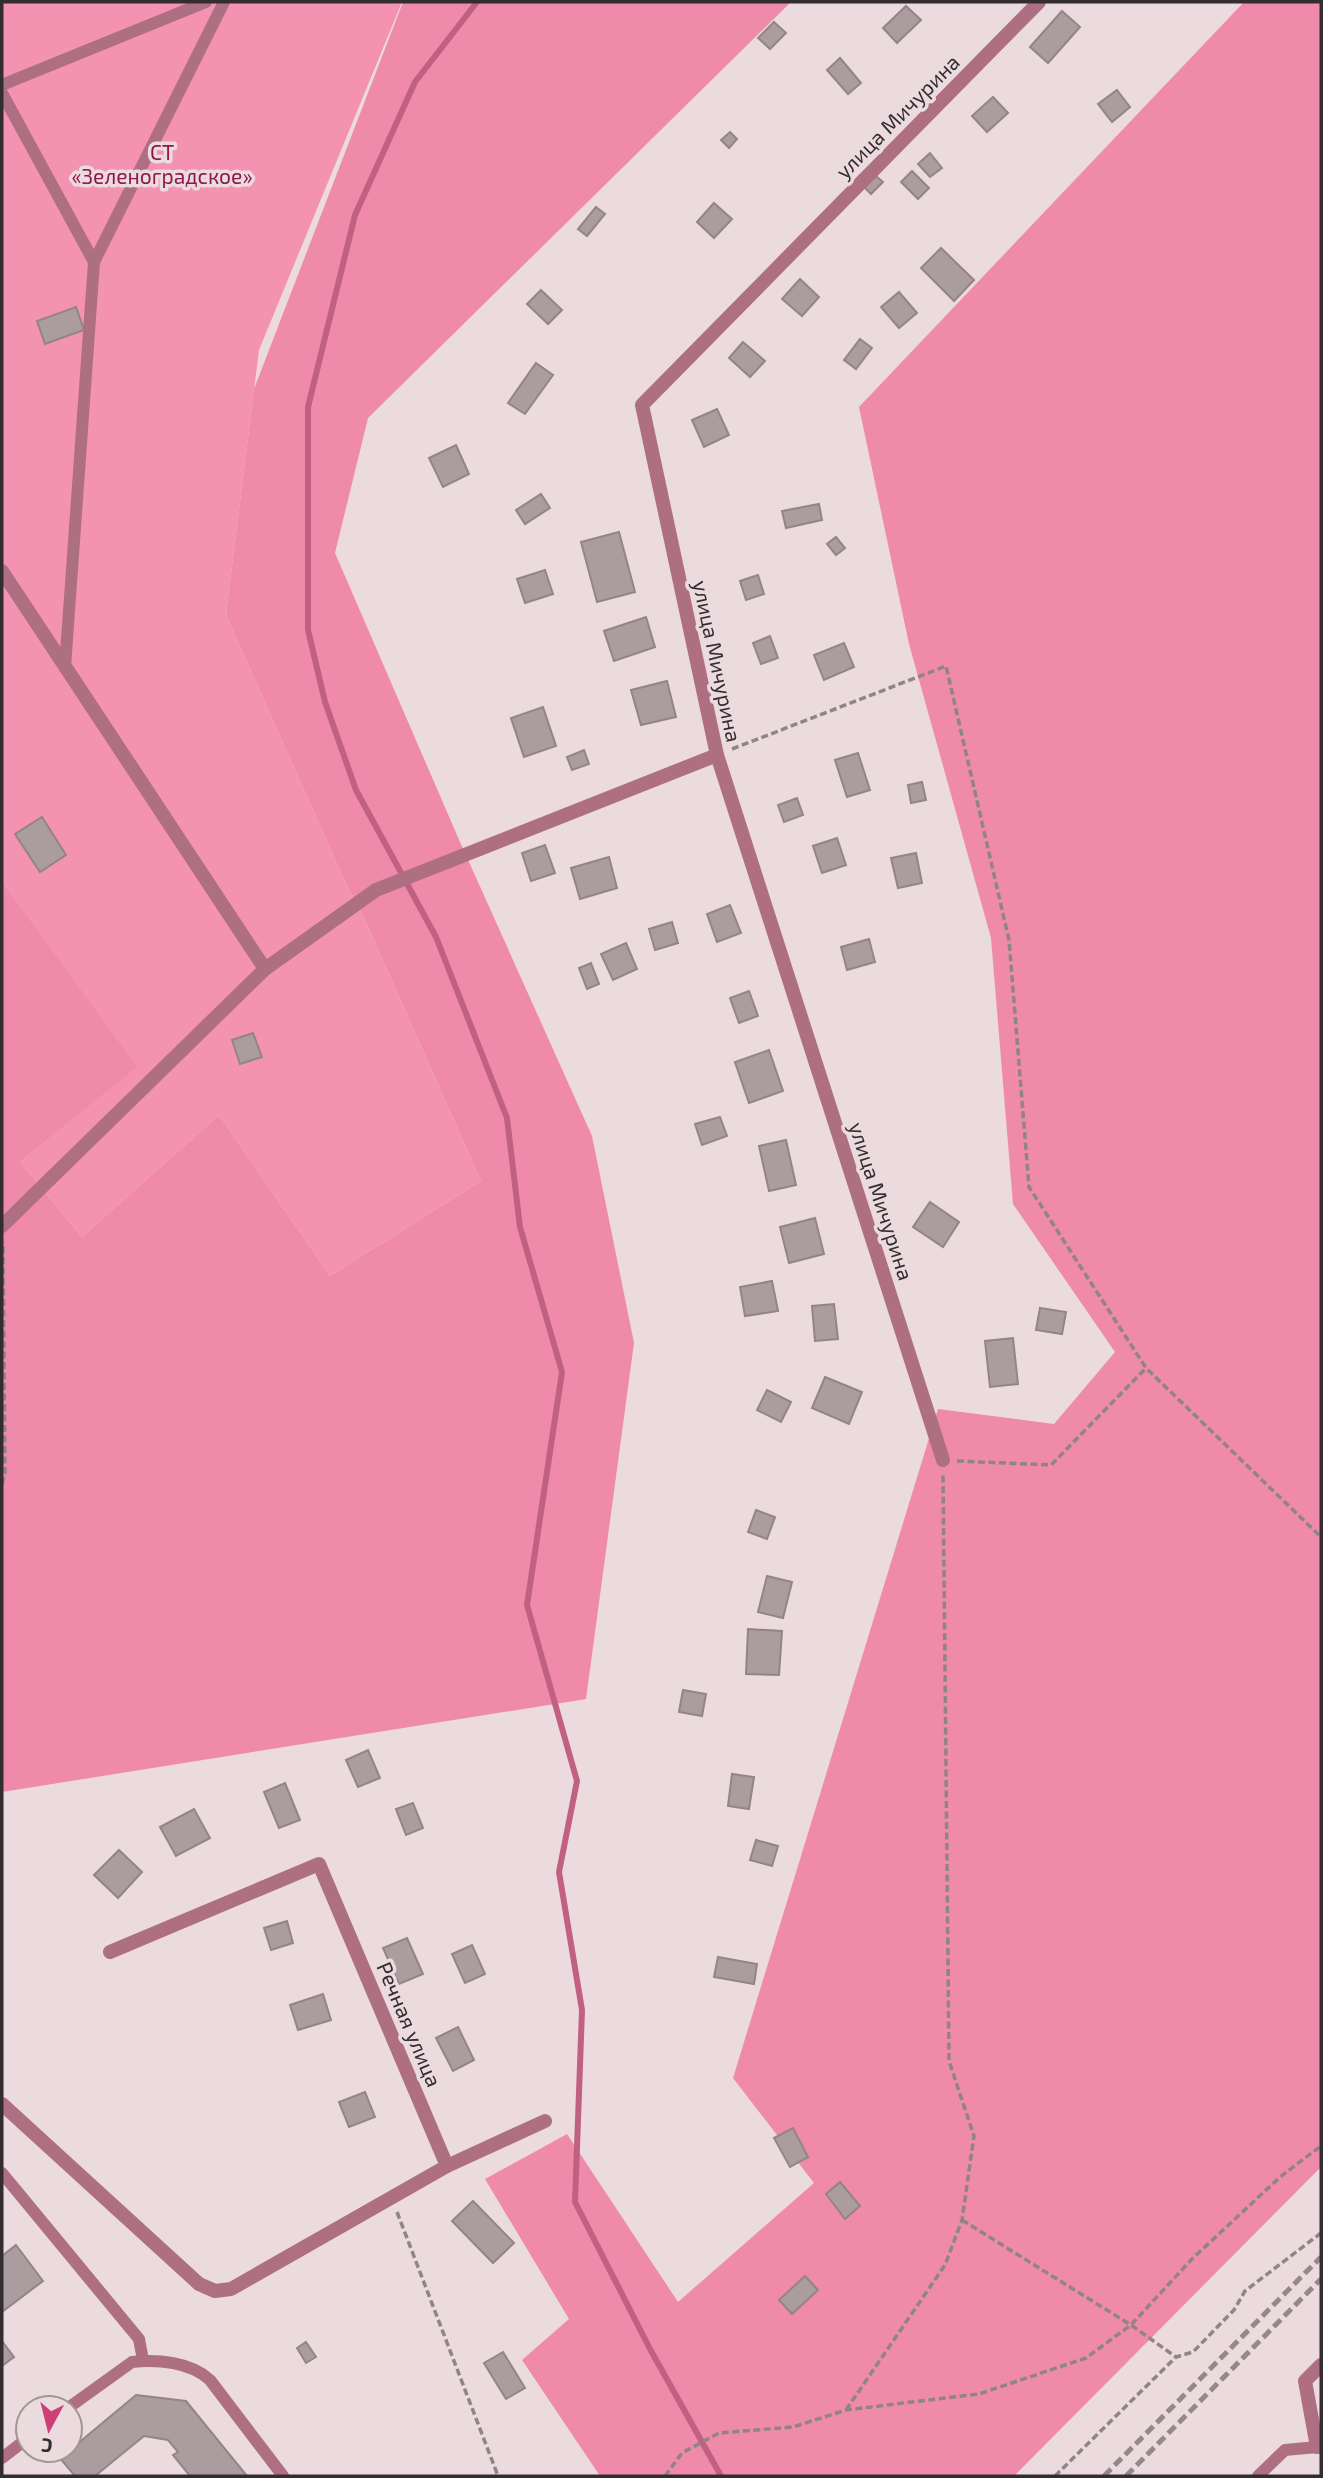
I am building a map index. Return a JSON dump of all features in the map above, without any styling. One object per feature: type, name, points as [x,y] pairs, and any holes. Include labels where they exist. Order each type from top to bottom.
[{"type":"street","name":"улица Мичурина","points":[[943,1460],[717,755],[642,405],[1039,2]]},
{"type":"street","points":[[2,570],[265,969]]},
{"type":"street","points":[[2,1226],[265,969],[376,890],[717,755]]},
{"type":"street","name":"Речная улица","points":[[110,1952],[319,1864],[447,2166]]},
{"type":"street","points":[[2,2104],[199,2284],[215,2291],[231,2289],[447,2166],[545,2121]]},
{"type":"street","points":[[1319,2447],[1305,2381],[1321,2365]]},
{"type":"lane","points":[[2,85],[206,2]]},
{"type":"lane","points":[[65,667],[94,262],[224,2]]},
{"type":"lane","points":[[2,93],[94,262]]},
{"type":"lane","points":[[2,2173],[139,2339],[143,2360]]},
{"type":"lane","points":[[84,2396],[132,2361],[184,2366],[201,2372],[210,2380],[283,2476]]},
{"type":"lane","points":[[1258,2476],[1285,2450],[1319,2447]]},
{"type":"path","points":[[717,755],[946,666],[1009,940],[1029,1187],[1146,1368],[1321,1537]]},
{"type":"path","points":[[2,1226],[5,1474],[2,1484]]},
{"type":"path","points":[[846,2410],[945,2265],[961,2220],[974,2136],[949,2062],[943,1460],[1051,1465],[1146,1368]]},
{"type":"path","points":[[665,2476],[682,2453],[719,2433],[793,2427],[846,2410],[979,2394],[1086,2358],[1131,2325],[1192,2259],[1280,2177],[1321,2146]]},
{"type":"path","points":[[391,2197],[498,2476]]},
{"type":"path","points":[[961,2220],[1131,2325],[1176,2357]]},
{"type":"path","points":[[1055,2476],[1176,2357],[1193,2351],[1234,2310],[1245,2291],[1321,2233]]},
{"type":"green space","name":"СТ «Зеленоградское»","points":[[2,2],[402,2],[259,350],[226,615],[481,1181],[330,1276],[219,1115],[82,1237],[20,1162],[136,1067],[2,881]]},
{"type":"shaded area","points":[[403,2],[791,2],[368,418],[335,553],[460,842],[592,1136],[634,1343],[586,1699],[2,1792],[2,881],[137,1067],[20,1162],[82,1237],[219,1115],[330,1276],[481,1181],[226,615],[254,389]]},
{"type":"shaded area","points":[[1244,2],[1321,2],[1321,2167],[1014,2476],[600,2476],[522,2360],[569,2319],[485,2179],[567,2134],[678,2302],[814,2183],[733,2078],[938,1409],[1054,1424],[1115,1352],[1013,1204],[991,938],[909,644],[859,407]]},
{"type":"building","points":[[906,6],[921,20],[897,43],[883,28]]},
{"type":"building","points":[[1062,11],[1080,27],[1048,63],[1030,47]]},
{"type":"building","points":[[774,22],[786,33],[770,49],[758,38]]},
{"type":"building","points":[[840,58],[861,83],[848,94],[827,70]]},
{"type":"building","points":[[1117,90],[1130,107],[1112,122],[1098,104]]},
{"type":"building","points":[[993,97],[1008,113],[987,132],[972,116]]},
{"type":"building","points":[[730,132],[737,139],[729,148],[721,140]]},
{"type":"building","points":[[930,153],[942,168],[930,177],[918,164]]},
{"type":"building","points":[[912,171],[929,188],[918,199],[901,182]]},
{"type":"building","points":[[876,176],[883,182],[871,194],[864,187]]},
{"type":"building","points":[[714,203],[732,219],[714,238],[697,222]]},
{"type":"building","points":[[596,207],[605,214],[587,236],[578,229]]},
{"type":"building","points":[[941,248],[974,280],[954,301],[921,268]]},
{"type":"building","points":[[800,279],[819,297],[802,316],[782,299]]},
{"type":"building","points":[[541,290],[562,310],[548,324],[527,304]]},
{"type":"building","points":[[899,292],[917,313],[899,328],[881,307]]},
{"type":"building","points":[[76,307],[84,330],[45,344],[37,321]]},
{"type":"building","points":[[860,339],[872,348],[856,369],[844,360]]},
{"type":"building","points":[[743,342],[765,361],[750,377],[729,358]]},
{"type":"building","points":[[536,363],[553,375],[525,414],[508,403]]},
{"type":"building","points":[[717,409],[729,435],[704,447],[692,420]]},
{"type":"building","points":[[456,445],[469,474],[443,487],[429,458]]},
{"type":"building","points":[[541,494],[550,508],[525,524],[516,510]]},
{"type":"building","points":[[819,504],[822,520],[786,528],[782,511]]},
{"type":"building","points":[[619,532],[635,592],[597,602],[581,542]]},
{"type":"building","points":[[836,537],[845,548],[836,555],[827,544]]},
{"type":"building","points":[[545,570],[553,594],[525,603],[517,579]]},
{"type":"building","points":[[758,575],[764,594],[746,600],[740,581]]},
{"type":"building","points":[[646,617],[655,647],[614,661],[604,631]]},
{"type":"building","points":[[770,636],[778,658],[761,664],[753,643]]},
{"type":"building","points":[[844,643],[854,667],[824,680],[814,655]]},
{"type":"building","points":[[667,681],[676,717],[641,725],[631,690]]},
{"type":"building","points":[[543,707],[556,746],[524,757],[511,718]]},
{"type":"building","points":[[584,750],[589,764],[572,770],[567,757]]},
{"type":"building","points":[[858,753],[870,790],[847,797],[835,760]]},
{"type":"building","points":[[922,782],[926,800],[911,803],[908,785]]},
{"type":"building","points":[[797,798],[803,815],[784,822],[778,805]]},
{"type":"building","points":[[42,817],[66,855],[40,872],[15,834]]},
{"type":"building","points":[[837,838],[846,865],[822,873],[813,846]]},
{"type":"building","points":[[545,845],[555,873],[531,881],[522,853]]},
{"type":"building","points":[[916,853],[922,883],[898,888],[891,858]]},
{"type":"building","points":[[609,857],[617,888],[580,899],[571,868]]},
{"type":"building","points":[[730,905],[741,933],[717,942],[707,914]]},
{"type":"building","points":[[672,922],[678,943],[655,950],[649,929]]},
{"type":"building","points":[[869,939],[875,962],[847,970],[841,947]]},
{"type":"building","points":[[626,943],[637,969],[613,980],[601,954]]},
{"type":"building","points":[[591,963],[599,984],[587,989],[579,968]]},
{"type":"building","points":[[749,991],[758,1016],[739,1023],[730,998]]},
{"type":"building","points":[[253,1033],[262,1057],[240,1064],[232,1040]]},
{"type":"building","points":[[769,1050],[783,1091],[749,1103],[735,1062]]},
{"type":"building","points":[[720,1117],[727,1136],[702,1145],[695,1124]]},
{"type":"building","points":[[786,1140],[796,1185],[769,1191],[759,1146]]},
{"type":"building","points":[[930,1202],[959,1222],[943,1247],[913,1227]]},
{"type":"building","points":[[815,1218],[824,1254],[789,1263],[780,1227]]},
{"type":"building","points":[[772,1281],[778,1311],[745,1316],[740,1287]]},
{"type":"building","points":[[834,1304],[838,1339],[815,1341],[812,1306]]},
{"type":"building","points":[[1040,1308],[1066,1312],[1062,1334],[1036,1330]]},
{"type":"building","points":[[1013,1338],[1018,1384],[990,1387],[985,1341]]},
{"type":"building","points":[[825,1377],[862,1392],[849,1424],[812,1408]]},
{"type":"building","points":[[767,1390],[791,1402],[781,1422],[757,1410]]},
{"type":"building","points":[[756,1510],[775,1517],[767,1539],[748,1532]]},
{"type":"building","points":[[767,1576],[792,1582],[783,1618],[758,1612]]},
{"type":"building","points":[[748,1629],[782,1631],[779,1675],[746,1674]]},
{"type":"building","points":[[683,1690],[706,1694],[702,1716],[679,1712]]},
{"type":"building","points":[[368,1750],[380,1778],[358,1787],[346,1760]]},
{"type":"building","points":[[732,1774],[754,1777],[749,1809],[728,1806]]},
{"type":"building","points":[[285,1783],[300,1820],[279,1828],[264,1792]]},
{"type":"building","points":[[413,1803],[423,1828],[406,1835],[396,1809]]},
{"type":"building","points":[[194,1809],[210,1838],[176,1856],[160,1827]]},
{"type":"building","points":[[756,1840],[778,1846],[772,1866],[750,1860]]},
{"type":"building","points":[[119,1850],[142,1872],[118,1898],[94,1875]]},
{"type":"building","points":[[287,1921],[293,1943],[271,1950],[264,1928]]},
{"type":"building","points":[[407,1938],[423,1974],[399,1984],[383,1948]]},
{"type":"building","points":[[472,1945],[485,1974],[465,1983],[452,1954]]},
{"type":"building","points":[[718,1957],[757,1964],[754,1984],[714,1977]]},
{"type":"building","points":[[323,1994],[331,2020],[298,2030],[290,2005]]},
{"type":"building","points":[[458,2027],[474,2060],[453,2071],[436,2038]]},
{"type":"building","points":[[365,2092],[375,2117],[349,2127],[339,2102]]},
{"type":"building","points":[[793,2128],[808,2157],[790,2167],[774,2138]]},
{"type":"building","points":[[840,2182],[860,2206],[845,2219],[826,2194]]},
{"type":"building","points":[[473,2201],[514,2243],[493,2263],[452,2221]]},
{"type":"building","points":[[16,2245],[43,2281],[2,2312],[2,2256]]},
{"type":"building","points":[[805,2276],[818,2290],[792,2314],[779,2300]]},
{"type":"building","points":[[2,2341],[14,2357],[2,2366]]},
{"type":"building","points":[[306,2342],[316,2357],[306,2363],[297,2348]]},
{"type":"building","points":[[503,2352],[525,2388],[506,2399],[484,2363]]},
{"type":"building","points":[[136,2395],[186,2401],[247,2476],[190,2476],[173,2455],[178,2452],[168,2440],[144,2436],[95,2476],[75,2476],[65,2464],[84,2464],[84,2438]]},
{"type":"waterway","points":[[477,2],[415,82],[355,215],[308,407],[308,630],[325,702],[356,790],[436,937],[507,1118],[520,1227],[562,1372],[527,1605],[577,1781],[559,1872],[582,2010],[575,2202],[650,2349],[721,2476]]},
{"type":"railway","points":[[1104,2476],[1321,2257]]},
{"type":"railway","points":[[1126,2476],[1321,2279]]}]
